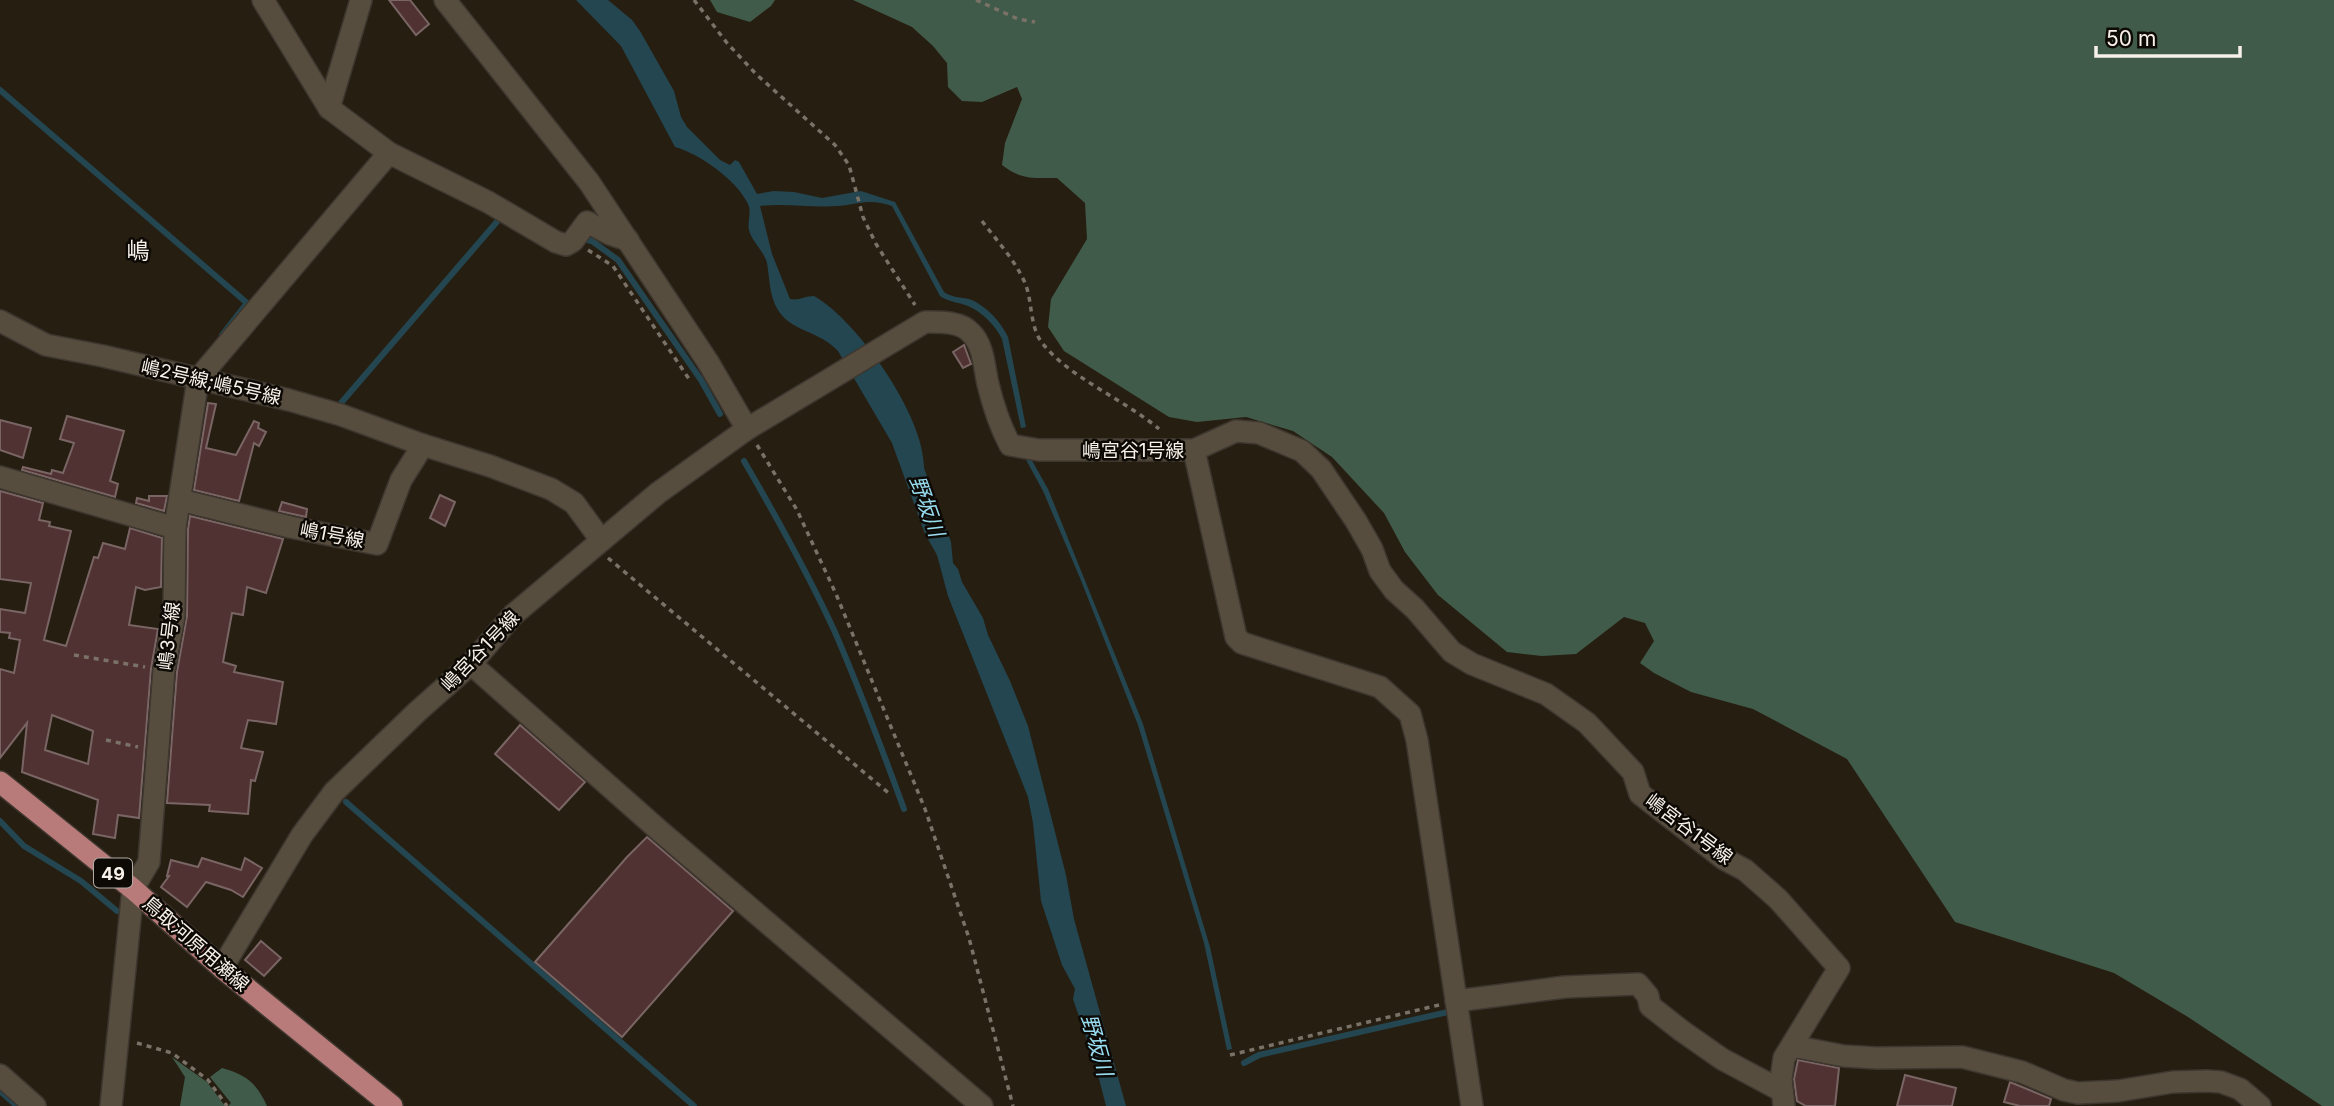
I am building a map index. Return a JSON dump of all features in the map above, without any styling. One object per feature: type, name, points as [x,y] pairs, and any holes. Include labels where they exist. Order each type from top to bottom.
[{"type":"main road","name":"鳥取河原用瀬線","points":[[0,782],[133,889],[222,968],[392,1106]]},
{"type":"street","points":[[263,0],[329,108],[389,153],[488,202],[556,242],[566,245],[587,222],[628,240]]},
{"type":"street","points":[[329,108],[361,0]]},
{"type":"street","points":[[445,0],[589,182],[708,362],[747,429]]},
{"type":"street","points":[[198,379],[389,153]]},
{"type":"street","name":"嶋2号線;嶋5号線","points":[[0,321],[46,345],[341,415],[490,466],[551,489],[575,503],[597,543]]},
{"type":"street","name":"嶋宮谷1号線","points":[[222,968],[302,835],[334,792],[471,664],[513,615],[658,493],[747,429],[925,322],[950,323],[971,331],[982,352],[998,417],[1010,445],[1039,450],[1194,450],[1236,431],[1259,433],[1302,451],[1321,469],[1356,521],[1372,549],[1380,571],[1394,590],[1452,652],[1472,664],[1546,694],[1567,708],[1604,740],[1633,772],[1640,794],[1724,859],[1745,870],[1778,899],[1839,968],[1784,1058],[1781,1079],[1785,1102]]},
{"type":"street","name":"嶋3号線","points":[[133,889],[149,862],[164,670],[174,616],[175,528],[198,379]]},
{"type":"street","name":"嶋1号線","points":[[180,500],[290,527],[377,544],[401,480],[423,445]]},
{"type":"street","points":[[1194,450],[1236,637],[1242,643],[1380,687],[1409,713],[1419,754],[1472,1106]]},
{"type":"street","points":[[0,477],[175,528]]},
{"type":"street","points":[[471,664],[672,841],[982,1106]]},
{"type":"street","points":[[111,1106],[133,889]]},
{"type":"street","points":[[1456,1001],[1565,987],[1637,984],[1648,996],[1650,1006],[1785,1102]]},
{"type":"street","points":[[1792,1046],[1844,1056],[1962,1057],[2022,1072],[2064,1090],[2078,1093],[2118,1091],[2173,1082],[2214,1082],[2240,1089],[2259,1106]]},
{"type":"street","points":[[0,1075],[35,1106]]},
{"type":"path","points":[[694,0],[727,43],[756,74],[835,145],[849,165],[863,217],[876,244],[925,322]]},
{"type":"path","points":[[976,0],[1018,19],[1035,22]]},
{"type":"path","points":[[982,221],[1016,265],[1026,285],[1040,342],[1057,359],[1159,429],[1168,450]]},
{"type":"path","points":[[566,245],[588,249],[613,265],[689,379]]},
{"type":"path","points":[[747,429],[797,510],[836,594],[925,809],[969,939],[1013,1106]]},
{"type":"path","points":[[597,543],[891,795]]},
{"type":"path","points":[[74,655],[164,670]]},
{"type":"path","points":[[106,740],[159,751]]},
{"type":"path","points":[[1230,1055],[1456,1001]]},
{"type":"path","points":[[118,1037],[172,1053],[208,1080],[228,1106]]},
{"type":"green space","points":[[710,0],[775,0],[750,22],[717,12]]},
{"type":"green space","points":[[853,0],[2334,0],[2334,1106],[2322,1106],[2188,1017],[2114,973],[1955,922],[1847,759],[1753,709],[1691,692],[1654,673],[1640,663],[1654,641],[1645,623],[1624,617],[1576,654],[1542,656],[1507,652],[1438,595],[1405,552],[1384,513],[1332,457],[1293,431],[1246,417],[1197,422],[1169,417],[1064,351],[1048,327],[1051,299],[1087,239],[1085,203],[1057,178],[1022,176],[1002,165],[1005,143],[1022,99],[1017,87],[982,102],[962,101],[948,87],[947,63],[933,46],[912,27]]},
{"type":"green space","points":[[172,1057],[207,1082],[225,1106],[180,1106],[185,1077]]},
{"type":"green space","points":[[222,1068],[249,1081],[259,1091],[267,1106],[228,1106],[231,1103],[210,1077]]},
{"type":"water","name":"野坂川","points":[[576,0],[608,0],[632,20],[674,91],[681,117],[687,127],[720,160],[730,165],[735,160],[739,162],[757,194],[794,192],[822,198],[861,191],[895,202],[944,292],[972,300],[983,307],[1008,337],[1026,427],[1021,428],[1002,339],[988,320],[978,312],[940,296],[892,206],[871,202],[838,206],[760,206],[772,254],[790,299],[814,296],[850,326],[886,372],[913,423],[924,468],[951,542],[953,563],[983,618],[1028,726],[1066,875],[1074,919],[1126,1106],[1106,1106],[1095,1063],[1073,999],[1075,989],[1062,965],[1041,901],[1028,797],[948,596],[937,555],[925,534],[892,443],[838,351],[824,340],[786,320],[777,308],[772,296],[767,263],[749,230],[749,207],[743,195],[716,169],[695,155],[675,147],[621,46]]},
{"type":"water","points":[[1024,456],[1030,457],[1048,489],[1143,724],[1210,947],[1232,1049],[1227,1050],[1204,943],[1138,725],[1080,578],[1043,491]]},
{"type":"building","points":[[389,0],[410,0],[429,24],[416,35]]},
{"type":"building","points":[[964,345],[971,364],[963,368],[953,352]]},
{"type":"building","points":[[208,403],[216,404],[206,448],[236,455],[254,421],[259,423],[258,428],[266,432],[259,446],[254,443],[239,501],[194,490]]},
{"type":"building","points":[[67,416],[124,431],[110,481],[118,484],[115,497],[22,470],[23,467],[51,474],[52,470],[63,473],[74,443],[60,439]]},
{"type":"building","points":[[0,420],[31,428],[23,458],[0,450]]},
{"type":"building","points":[[0,491],[43,503],[39,520],[50,522],[49,526],[71,531],[44,640],[66,646],[94,557],[98,558],[103,543],[125,549],[130,528],[162,538],[161,587],[145,590],[136,587],[129,625],[158,629],[151,669],[139,818],[118,815],[115,838],[93,834],[98,800],[22,772],[27,723],[0,758],[0,669],[14,673],[20,640],[9,638],[10,633],[0,632],[0,609],[25,613],[31,583],[0,579]],"holes":[[[52,715],[93,731],[88,764],[45,750]]]},
{"type":"building","points":[[440,495],[455,502],[445,526],[430,518]]},
{"type":"building","points":[[149,496],[167,496],[164,511],[136,503],[137,498],[149,501]]},
{"type":"building","points":[[282,502],[307,509],[306,517],[279,511]]},
{"type":"building","points":[[190,516],[283,539],[266,593],[247,587],[243,615],[232,613],[223,662],[236,666],[234,672],[283,682],[276,724],[248,720],[241,748],[263,752],[255,781],[251,780],[248,814],[209,811],[210,805],[167,803],[177,672],[187,616]]},
{"type":"building","points":[[520,725],[585,782],[559,810],[495,754]]},
{"type":"building","points":[[647,837],[733,911],[622,1037],[535,962]]},
{"type":"building","points":[[202,858],[241,870],[245,858],[262,868],[243,897],[206,882],[187,907],[161,887],[169,876],[171,860],[198,867]]},
{"type":"building","points":[[261,941],[281,958],[264,976],[245,960]]},
{"type":"building","points":[[1798,1060],[1839,1068],[1835,1106],[1806,1106],[1797,1101],[1794,1079]]},
{"type":"building","points":[[1905,1075],[1956,1088],[1952,1106],[1897,1106]]},
{"type":"building","points":[[2010,1082],[2051,1099],[2049,1106],[2020,1106],[2004,1102]]},
{"type":"waterway","points":[[0,90],[247,303],[222,335]]},
{"type":"waterway","points":[[341,403],[501,217]]},
{"type":"waterway","points":[[581,239],[592,241],[618,260],[701,380],[720,414]]},
{"type":"waterway","points":[[744,461],[791,544],[834,630],[904,809]]},
{"type":"waterway","points":[[346,802],[694,1106]]},
{"type":"waterway","points":[[0,821],[24,846],[81,881],[117,911]]},
{"type":"waterway","points":[[1244,1063],[1259,1055],[1448,1012]]},
{"type":"waterway","points":[[0,1091],[17,1106]]},
{"type":"district","name":"嶋","points":[[138,251]]}]
